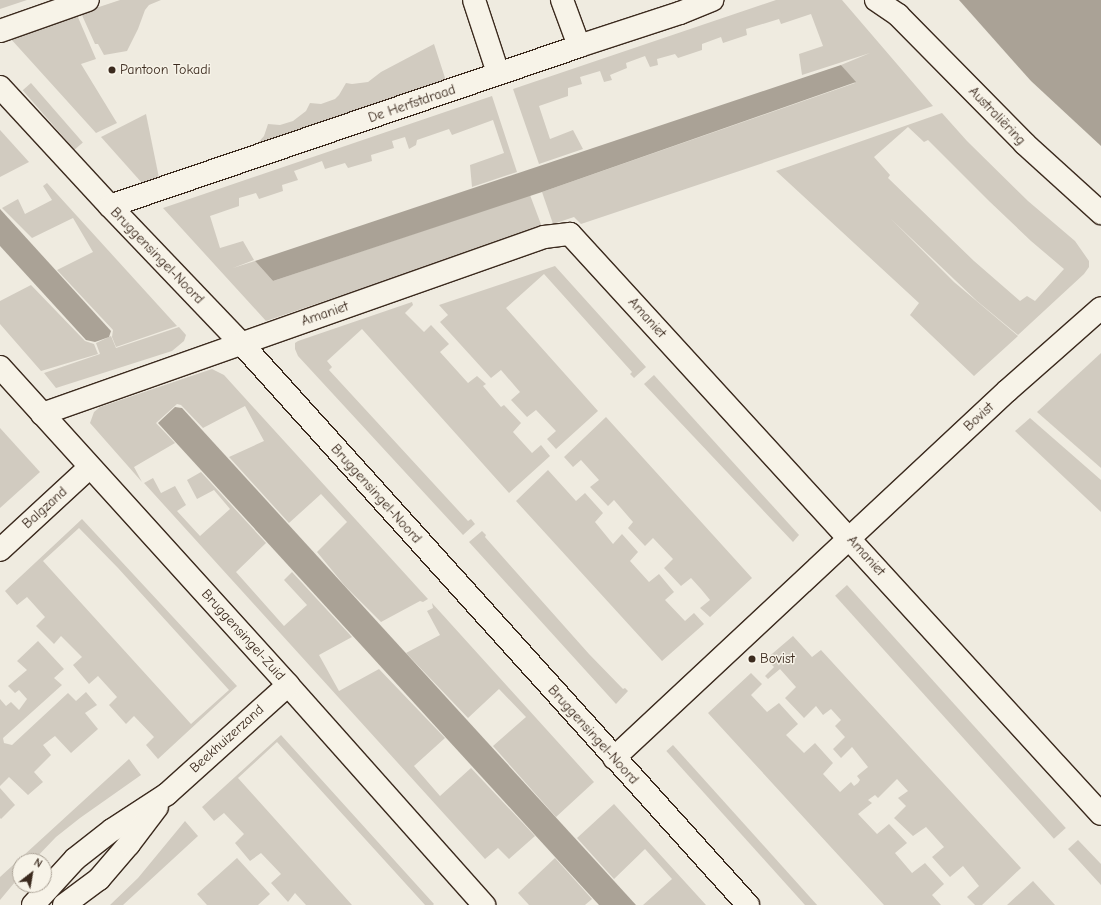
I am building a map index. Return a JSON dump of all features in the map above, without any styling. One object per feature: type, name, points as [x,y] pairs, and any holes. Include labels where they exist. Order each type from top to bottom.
[{"type":"street","points":[[0,32],[88,0]]},
{"type":"street","points":[[474,0],[498,73]]},
{"type":"street","points":[[562,0],[579,46]]},
{"type":"street","name":"De Herfstdraad","points":[[110,206],[498,73],[680,13],[713,0]]},
{"type":"street","name":"Australiëring","points":[[876,0],[895,7],[1025,144],[1101,213]]},
{"type":"street","name":"Bruggensingel-Noord","points":[[0,87],[240,343],[748,905]]},
{"type":"street","name":"Amaniet","points":[[42,414],[544,237],[570,234],[1101,814]]},
{"type":"street","name":"Bovist","points":[[614,758],[1007,391],[1101,308]]},
{"type":"street","name":"Bruggensingel-Zuid","points":[[0,367],[288,684],[482,904]]},
{"type":"street","name":"Balgzand","points":[[0,550],[90,467]]},
{"type":"street","name":"Beekhuizerzand","points":[[33,905],[76,859],[112,830],[167,794],[288,684]]},
{"type":"street","name":"Beekhuizerzand","points":[[64,905],[99,879],[129,844],[167,794]]},
{"type":"shaded area","points":[[0,0],[27,0],[0,9]]},
{"type":"shaded area","points":[[120,0],[161,0],[149,5],[145,10],[138,29],[127,51],[104,55],[98,44],[95,44],[81,13]]},
{"type":"shaded area","points":[[776,0],[842,0],[933,106],[581,224],[574,217],[553,224],[542,192],[855,83],[841,65],[870,53],[802,75],[799,54],[823,46],[811,14],[781,24],[779,19],[746,29],[747,35],[723,43],[721,37],[702,44],[702,50],[678,58],[675,54],[657,59],[658,65],[650,67],[645,56],[626,63],[627,68],[610,75],[612,80],[604,82],[600,71],[580,77],[582,84],[568,88],[568,96],[539,106],[550,139],[573,130],[583,149],[539,164],[513,89]]},
{"type":"shaded area","points":[[959,0],[1101,0],[1101,146],[1031,81]]},
{"type":"shaded area","points":[[77,15],[96,59],[81,64],[117,123],[96,133],[10,38]]},
{"type":"shaded area","points":[[434,44],[446,81],[257,144],[264,136],[268,124],[280,125],[293,121],[306,111],[310,103],[321,104],[335,99],[346,83],[352,84],[368,82],[381,72]]},
{"type":"shaded area","points":[[841,65],[856,82],[542,192],[273,281],[255,261]]},
{"type":"shaded area","points":[[31,83],[83,143],[75,150],[23,90]]},
{"type":"shaded area","points":[[492,96],[517,172],[472,187],[470,165],[504,153],[493,120],[452,135],[449,129],[417,140],[416,145],[409,149],[405,137],[392,141],[394,148],[371,155],[372,161],[348,168],[345,163],[325,169],[322,161],[294,171],[298,180],[282,185],[283,191],[259,199],[256,193],[239,198],[239,206],[210,216],[220,248],[243,241],[254,260],[233,268],[255,261],[273,281],[530,195],[542,227],[266,321],[163,208]]},
{"type":"shaded area","points":[[942,113],[967,141],[1028,201],[1075,241],[1089,261],[1089,267],[1084,274],[1018,335],[977,301],[891,219],[954,282],[1018,336],[974,376],[910,315],[919,303],[776,171]],"holes":[[[908,127],[924,142],[928,140],[1031,241],[1064,269],[1035,301],[1027,296],[1020,301],[974,261],[888,178],[890,175],[874,157]]]},
{"type":"shaded area","points":[[146,114],[159,178],[142,183],[101,137]]},
{"type":"shaded area","points":[[0,130],[29,162],[0,177]]},
{"type":"shaded area","points":[[47,183],[177,326],[116,347],[112,337],[113,330],[57,270],[93,252],[73,218],[32,238],[2,208],[18,199],[25,214],[52,200],[43,186]]},
{"type":"shaded area","points":[[0,209],[111,331],[109,337],[95,342],[86,340],[0,246]]},
{"type":"shaded area","points":[[555,266],[646,367],[634,378],[630,374],[632,372],[544,274],[506,308],[598,411],[556,449],[547,439],[556,431],[536,410],[527,417],[511,400],[520,392],[501,370],[491,378],[440,322],[448,315],[439,305]]},
{"type":"shaded area","points":[[31,285],[85,341],[94,344],[98,354],[41,371],[0,324],[0,301]]},
{"type":"shaded area","points":[[412,302],[413,305],[405,313],[424,332],[431,325],[449,344],[440,352],[468,383],[477,376],[486,384],[483,386],[501,407],[504,405],[521,423],[513,432],[532,453],[541,445],[550,456],[509,493],[362,329],[327,361],[332,367],[329,370],[468,521],[471,519],[475,524],[463,535],[298,356],[295,349],[295,343],[298,341]]},
{"type":"shaded area","points":[[179,327],[186,335],[184,341],[172,351],[56,388],[44,373],[100,354],[96,343],[111,336],[116,348]]},
{"type":"shaded area","points":[[1101,353],[1101,468],[1037,412]]},
{"type":"shaded area","points":[[212,369],[224,375],[428,599],[423,602],[420,601],[381,622],[345,586],[317,552],[347,522],[321,494],[289,523],[229,457],[264,441],[245,406],[203,428],[181,405],[177,404],[156,423],[175,443],[134,467],[142,482],[90,423],[94,412],[100,407]]},
{"type":"shaded area","points":[[654,375],[799,535],[793,542],[644,384]]},
{"type":"shaded area","points":[[175,407],[182,408],[636,905],[599,905],[158,423]]},
{"type":"shaded area","points":[[606,417],[752,578],[710,617],[700,608],[710,600],[691,578],[681,586],[664,568],[673,559],[653,538],[645,546],[628,528],[633,522],[614,500],[608,506],[590,487],[599,480],[581,460],[573,467],[564,457]]},
{"type":"shaded area","points":[[1030,418],[1101,480],[1101,512],[1015,431]]},
{"type":"shaded area","points":[[0,428],[40,472],[0,508]]},
{"type":"shaded area","points":[[548,470],[576,501],[585,493],[603,513],[595,522],[613,544],[622,534],[638,552],[630,561],[649,582],[659,574],[674,592],[665,600],[685,621],[694,613],[704,624],[662,661],[516,501]]},
{"type":"shaded area","points":[[201,472],[266,543],[236,572],[284,626],[307,605],[284,580],[292,572],[352,637],[319,655],[339,691],[379,669],[445,738],[414,766],[440,796],[471,768],[535,836],[509,859],[498,848],[485,859],[144,483],[153,478],[161,493],[175,486],[186,505],[177,511],[200,536],[230,509],[214,490],[197,499],[187,480]]},
{"type":"shaded area","points":[[82,519],[237,686],[158,759],[146,745],[154,737],[134,716],[126,724],[109,705],[117,697],[98,676],[89,684],[73,665],[82,657],[61,636],[54,644],[36,626],[45,617],[27,597],[17,605],[5,591]],"holes":[[[79,528],[118,568],[229,690],[191,724],[43,561]]]},
{"type":"shaded area","points":[[482,531],[486,535],[485,537],[589,654],[623,689],[625,688],[628,691],[616,704],[469,542]]},
{"type":"shaded area","points":[[847,585],[1066,828],[1054,839],[835,596]]},
{"type":"shaded area","points":[[432,603],[594,782],[556,817],[493,746],[526,717],[499,689],[468,718],[406,653],[440,635],[427,611],[433,608]]},
{"type":"shaded area","points":[[793,636],[812,657],[821,650],[1021,868],[982,905],[975,905],[967,897],[979,886],[963,866],[950,877],[932,857],[944,847],[926,827],[913,836],[894,818],[906,806],[898,798],[908,791],[897,779],[878,798],[875,795],[868,800],[872,803],[858,814],[877,834],[889,824],[907,843],[895,853],[912,873],[925,863],[944,884],[932,895],[941,905],[884,905],[708,713],[751,673],[762,684],[751,695],[767,712],[779,703],[798,724],[786,735],[804,753],[815,743],[833,763],[823,774],[840,792],[851,782],[854,786],[858,783],[860,780],[857,776],[868,767],[852,747],[841,758],[833,749],[845,737],[835,726],[841,720],[831,709],[823,715],[816,706],[804,718],[785,698],[796,687],[780,669],[768,679],[765,676],[774,667],[766,659]]},
{"type":"shaded area","points":[[38,641],[64,669],[54,678],[62,685],[3,738],[4,743],[12,745],[68,693],[76,701],[86,692],[97,705],[85,713],[98,729],[71,753],[55,736],[43,745],[51,755],[34,772],[43,782],[28,795],[9,777],[0,786],[0,699],[6,706],[11,702],[19,710],[27,699],[19,690],[15,693],[8,686],[27,670],[17,661]]},
{"type":"shaded area","points":[[281,735],[434,904],[433,905],[425,905],[277,742],[238,778],[352,905],[306,905],[295,893],[288,902],[271,883],[281,874],[261,853],[250,861],[235,843],[244,834],[224,813],[214,821],[202,807]]},
{"type":"shaded area","points":[[673,745],[817,905],[805,905],[666,751]]},
{"type":"shaded area","points":[[129,759],[141,775],[80,818],[56,837],[41,853],[26,853]]},
{"type":"shaded area","points":[[0,788],[15,805],[1,819],[0,818]]},
{"type":"shaded area","points":[[614,804],[706,905],[643,905],[672,879],[645,849],[614,879],[577,838]]},
{"type":"shaded area","points":[[185,821],[198,836],[123,905],[110,905],[138,878]]},
{"type":"shaded area","points":[[1078,840],[1101,864],[1101,885],[1068,849]]},
{"type":"shaded area","points":[[237,858],[270,894],[258,905],[207,905],[197,894]]},
{"type":"shaded area","points":[[555,858],[592,899],[585,905],[529,905],[518,893]]},
{"type":"shaded area","points":[[12,866],[12,886],[0,900],[0,877]]},
{"type":"shaded area","points":[[1033,881],[1055,905],[1007,905]]},
{"type":"place","name":"Pantoon Tokadi","points":[[112,70]]},
{"type":"place","name":"Bovist","points":[[752,659]]}]
